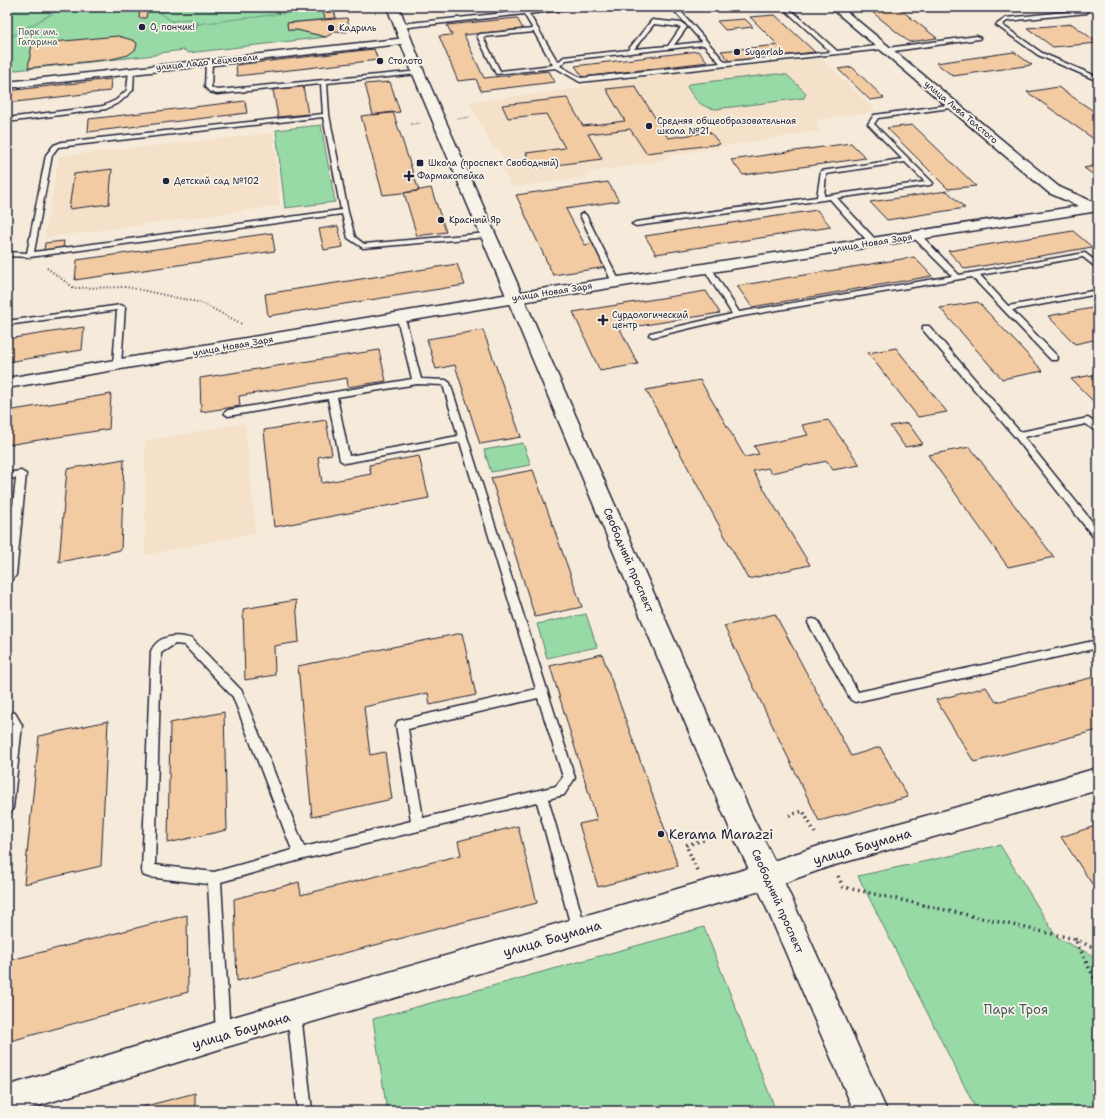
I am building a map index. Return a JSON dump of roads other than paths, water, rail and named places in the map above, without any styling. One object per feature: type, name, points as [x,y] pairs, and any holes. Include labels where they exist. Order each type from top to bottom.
[{"type":"main road","name":"Свободный проспект","points":[[393,7],[418,72],[743,827],[767,876],[871,1111]]},
{"type":"street","name":"улица Льва Толстого","points":[[835,7],[1054,190],[1096,208]]},
{"type":"street","name":"улица Ладо Кецховели","points":[[7,85],[406,41]]},
{"type":"street","name":"улица Новая Заря","points":[[7,383],[516,298],[1096,208]]},
{"type":"street","name":"улица Баумана","points":[[20,1103],[223,1034],[767,876],[828,855],[1098,779]]},
{"type":"lane","points":[[400,26],[578,7]]},
{"type":"lane","points":[[674,7],[724,64]]},
{"type":"lane","points":[[785,7],[836,53]]},
{"type":"lane","points":[[1085,12],[1006,20],[999,25],[1040,54],[1098,79]]},
{"type":"lane","points":[[526,13],[557,66],[580,80],[977,38]]},
{"type":"lane","points":[[629,52],[652,22],[682,25],[684,27],[670,47]]},
{"type":"lane","points":[[536,30],[480,36],[498,73],[557,66],[564,59],[705,43]]},
{"type":"lane","points":[[209,62],[208,87],[212,91],[217,92],[418,72]]},
{"type":"lane","points":[[7,120],[104,108],[118,100],[130,90],[131,71]]},
{"type":"lane","points":[[324,82],[326,115],[345,212],[352,238],[363,246],[488,235]]},
{"type":"lane","points":[[636,224],[930,183],[871,124],[876,116],[955,106]]},
{"type":"lane","points":[[30,255],[49,155],[56,146],[326,115]]},
{"type":"lane","points":[[820,198],[823,172],[907,160]]},
{"type":"lane","points":[[832,197],[873,242]]},
{"type":"lane","points":[[7,254],[30,255],[345,212]]},
{"type":"lane","points":[[583,215],[616,282]]},
{"type":"lane","points":[[917,236],[956,277]]},
{"type":"lane","points":[[653,335],[737,315],[1085,255],[1098,267]]},
{"type":"lane","points":[[708,269],[737,315]]},
{"type":"lane","points":[[974,274],[1054,358]]},
{"type":"lane","points":[[1008,308],[1098,292]]},
{"type":"lane","points":[[7,323],[121,307],[117,365]]},
{"type":"lane","points":[[401,318],[417,381]]},
{"type":"lane","points":[[926,328],[1018,435],[1098,536]]},
{"type":"lane","points":[[228,413],[417,381],[446,384],[569,778],[560,791],[300,854],[214,878],[148,871],[156,651],[165,642],[175,639],[188,642],[238,694],[300,854]]},
{"type":"lane","points":[[332,396],[345,460],[463,438]]},
{"type":"lane","points":[[1018,435],[1088,421],[1098,430]]},
{"type":"lane","points":[[7,476],[21,474],[11,575],[7,579]]},
{"type":"lane","points":[[7,510],[17,508]]},
{"type":"lane","points":[[814,622],[855,697],[1098,644]]},
{"type":"lane","points":[[418,825],[402,725],[543,692]]},
{"type":"lane","points":[[7,716],[11,717],[16,725],[7,808]]},
{"type":"lane","points":[[541,795],[579,930]]},
{"type":"lane","points":[[214,878],[223,1034]]},
{"type":"lane","points":[[294,1014],[305,1111]]},
{"type":"place","name":"О, пончик!","points":[[142,27]]},
{"type":"place","name":"Кадриль","points":[[331,28]]},
{"type":"place","name":"Sugarlab","points":[[737,52]]},
{"type":"place","name":"Столото","points":[[380,61]]},
{"type":"place","name":"Средняя общеобразовательная школа №21","points":[[649,126]]},
{"type":"place","name":"Школа (проспект Свободный)","points":[[420,163]]},
{"type":"place","name":"Фармакопейка","points":[[409,176]]},
{"type":"place","name":"Детский сад №102","points":[[166,181]]},
{"type":"place","name":"Красный Яр","points":[[441,220]]},
{"type":"place","name":"Сурдологический центр","points":[[603,320]]},
{"type":"place","name":"Kerama Marazzi","points":[[661,834]]},
{"type":"park label","name":"Парк им. Гагарина","points":[[38,38]]},
{"type":"park label","name":"Парк Троя","points":[[1016,1009]]}]
